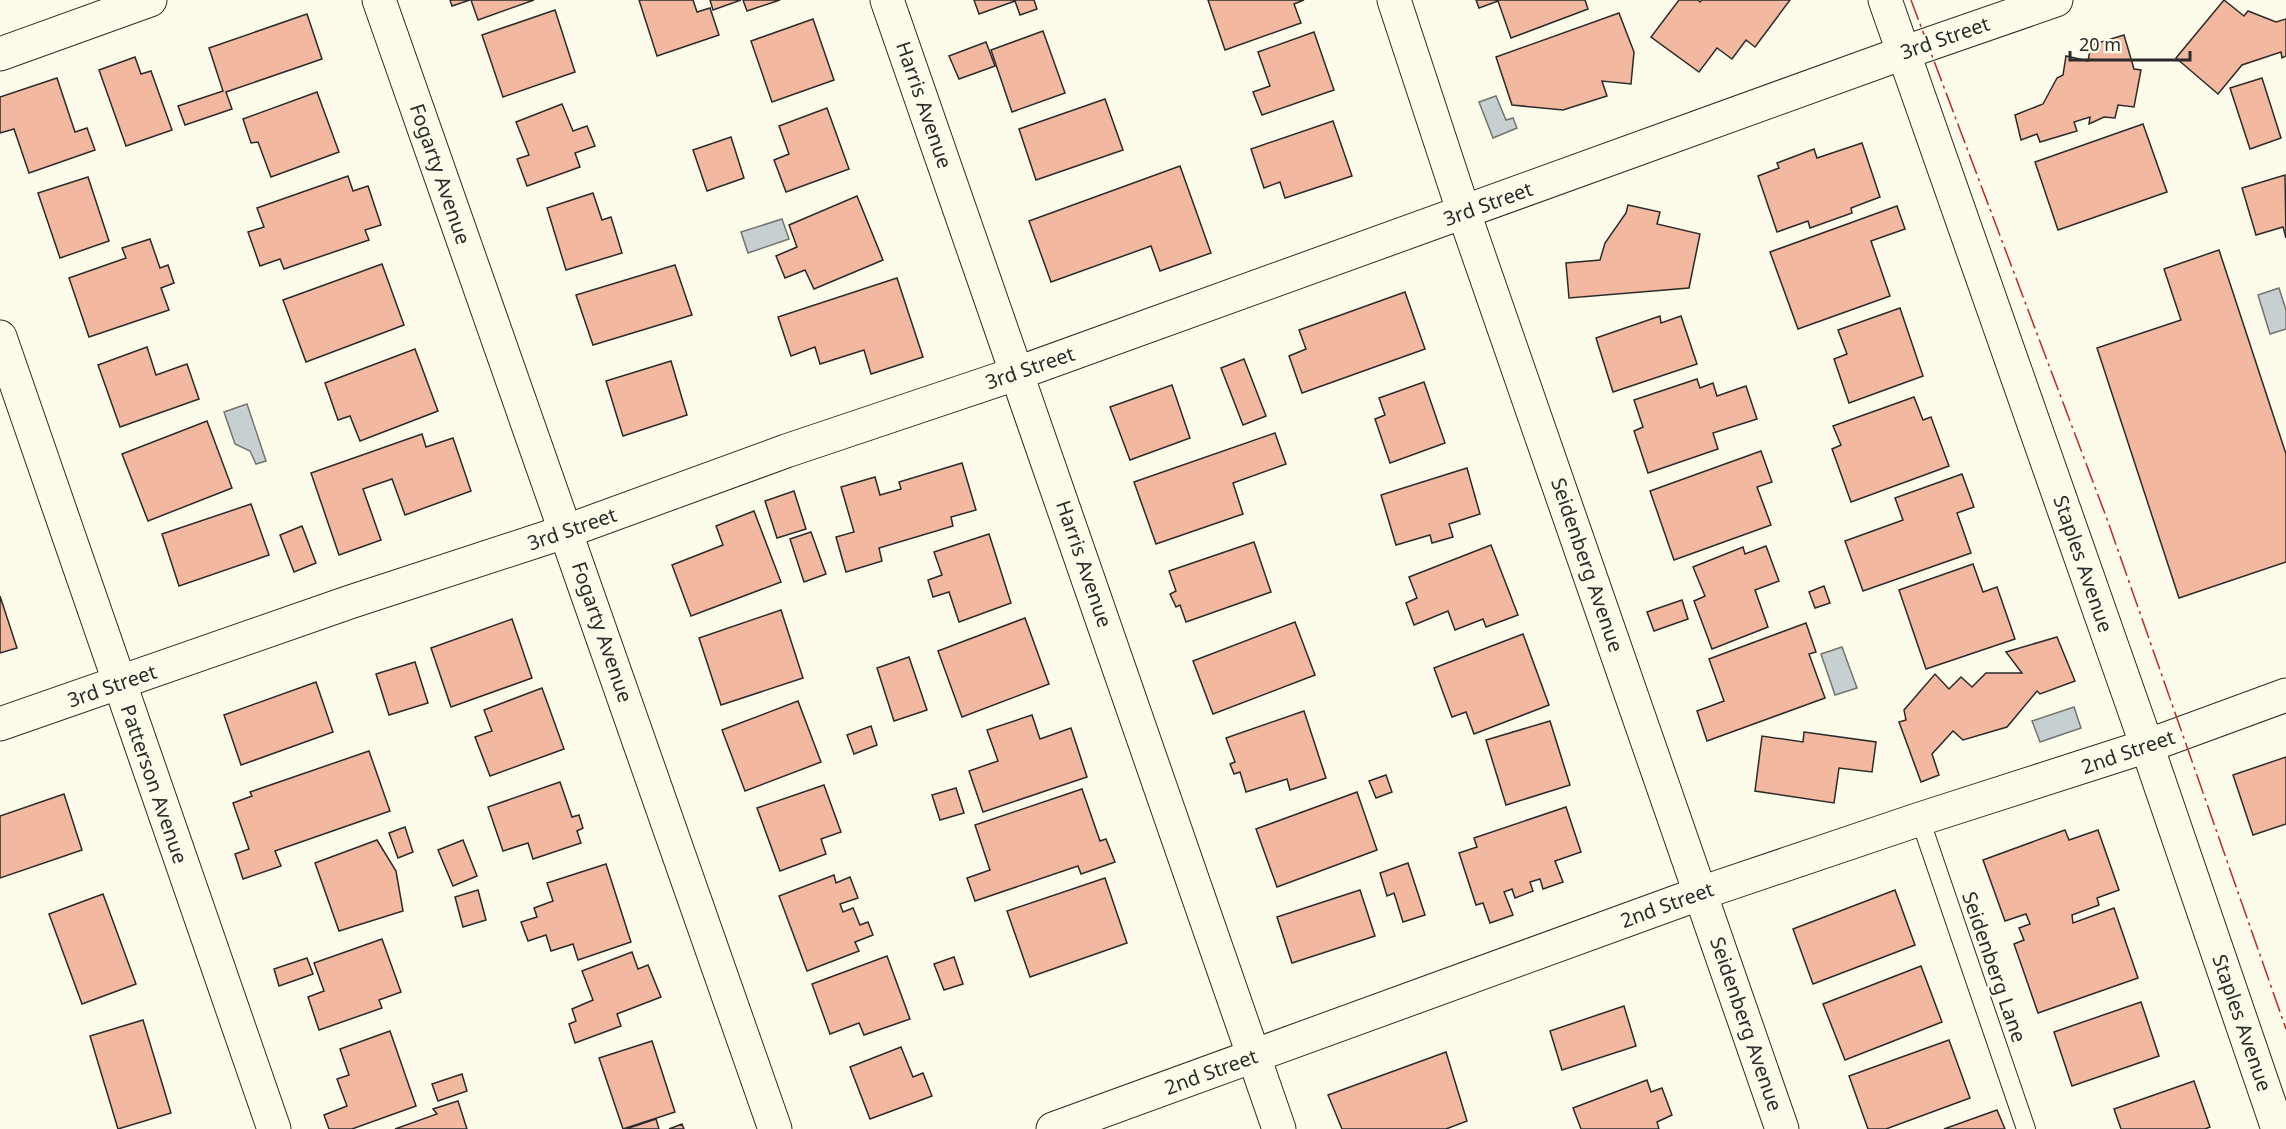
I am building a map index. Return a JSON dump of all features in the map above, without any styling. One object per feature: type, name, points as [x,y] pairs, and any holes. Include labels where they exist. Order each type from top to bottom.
[{"type":"street","points":[[0,54],[150,0]]},
{"type":"street","name":"Fogarty Avenue","points":[[379,0],[776,1129]]},
{"type":"street","name":"Harris Avenue","points":[[887,0],[1279,1129]]},
{"type":"street","name":"Seidenberg Avenue","points":[[1394,0],[1464,213],[1782,1129]]},
{"type":"street","name":"Staples Avenue","points":[[1885,0],[2147,747],[2278,1129]]},
{"type":"street","name":"3rd Street","points":[[0,724],[350,602],[567,531],[786,451],[1018,373],[1903,52],[2056,0]]},
{"type":"street","name":"Patterson Avenue","points":[[0,337],[274,1129]]},
{"type":"street","name":"2nd Street","points":[[1053,1129],[1701,892],[2147,747],[2286,695]]},
{"type":"lane","name":"Seidenberg Lane","points":[[1920,819],[2026,1129]]},
{"type":"shaded area","points":[[1496,96],[1506,120],[1513,118],[1517,128],[1493,138],[1479,102]]},
{"type":"shaded area","points":[[782,219],[789,239],[748,253],[741,232]]},
{"type":"shaded area","points":[[2279,288],[2286,310],[2286,329],[2270,334],[2258,295]]},
{"type":"shaded area","points":[[247,404],[266,461],[256,464],[250,451],[235,444],[224,412]]},
{"type":"shaded area","points":[[1842,647],[1857,688],[1835,695],[1821,654]]},
{"type":"shaded area","points":[[2074,707],[2081,728],[2040,742],[2032,721]]},
{"type":"building","points":[[450,0],[470,0],[452,6]]},
{"type":"building","points":[[471,0],[534,0],[478,20]]},
{"type":"building","points":[[639,0],[693,0],[697,12],[710,8],[719,35],[657,56]]},
{"type":"building","points":[[710,0],[741,0],[713,10]]},
{"type":"building","points":[[743,0],[780,0],[747,11]]},
{"type":"building","points":[[974,0],[1034,0],[1037,9],[1020,15],[1015,1],[979,14]]},
{"type":"building","points":[[1208,0],[1304,0],[1294,4],[1301,23],[1225,50]]},
{"type":"building","points":[[1476,0],[1585,0],[1588,9],[1511,38],[1498,1],[1479,8]]},
{"type":"building","points":[[1679,0],[1698,0],[1700,2],[1702,0],[1790,0],[1755,47],[1746,40],[1732,59],[1717,48],[1699,72],[1651,37]]},
{"type":"building","points":[[2224,0],[2244,16],[2248,11],[2276,22],[2286,19],[2286,56],[2282,58],[2281,52],[2242,65],[2218,94],[2176,58]]},
{"type":"building","points":[[555,10],[575,72],[503,97],[482,35]]},
{"type":"building","points":[[1619,13],[1634,52],[1631,84],[1602,81],[1607,96],[1563,110],[1512,105],[1496,57]]},
{"type":"building","points":[[307,14],[322,59],[226,92],[232,109],[185,125],[178,106],[223,91],[209,48]]},
{"type":"building","points":[[813,19],[834,80],[772,102],[751,41]]},
{"type":"building","points":[[1043,31],[1065,93],[1012,112],[991,50]]},
{"type":"building","points":[[1314,32],[1334,90],[1262,115],[1253,92],[1270,86],[1258,52]]},
{"type":"building","points":[[2124,35],[2134,69],[2141,70],[2134,107],[2118,105],[2115,118],[2104,117],[2089,124],[2090,117],[2074,122],[2077,131],[2040,142],[2037,134],[2021,140],[2015,115],[2043,104],[2057,78],[2063,75],[2066,56],[2088,61],[2091,45]]},
{"type":"building","points":[[986,42],[995,66],[959,79],[949,56]]},
{"type":"building","points":[[135,57],[141,74],[151,71],[172,130],[126,146],[99,70]]},
{"type":"building","points":[[57,78],[75,132],[87,128],[95,150],[29,173],[14,129],[0,133],[0,97]]},
{"type":"building","points":[[2262,78],[2281,138],[2250,149],[2230,88]]},
{"type":"building","points":[[317,92],[339,152],[271,177],[258,142],[251,143],[243,119]]},
{"type":"building","points":[[1105,99],[1123,150],[1036,180],[1019,129]]},
{"type":"building","points":[[562,104],[573,131],[587,126],[595,146],[575,153],[580,167],[527,186],[517,159],[529,155],[516,122]]},
{"type":"building","points":[[827,108],[849,169],[786,192],[774,160],[789,154],[779,126]]},
{"type":"building","points":[[1333,121],[1352,176],[1285,198],[1280,182],[1264,188],[1251,149]]},
{"type":"building","points":[[2143,124],[2167,192],[2058,230],[2035,162]]},
{"type":"building","points":[[731,137],[744,178],[707,191],[693,150]]},
{"type":"building","points":[[1862,143],[1880,197],[1851,208],[1852,213],[1810,228],[1808,221],[1777,232],[1758,176],[1779,168],[1777,163],[1814,149],[1817,158]]},
{"type":"building","points":[[1180,166],[1211,253],[1160,271],[1151,246],[1051,282],[1029,221]]},
{"type":"building","points":[[2285,175],[2286,238],[2283,227],[2256,235],[2242,188]]},
{"type":"building","points":[[348,176],[353,191],[368,186],[381,225],[365,230],[369,240],[284,269],[280,259],[260,266],[248,232],[264,227],[257,208]]},
{"type":"building","points":[[88,177],[109,241],[60,258],[38,193]]},
{"type":"building","points":[[593,193],[602,220],[611,217],[622,253],[566,270],[547,208]]},
{"type":"building","points":[[857,196],[883,260],[814,289],[805,270],[785,278],[776,256],[797,247],[789,225]]},
{"type":"building","points":[[1628,205],[1660,212],[1657,224],[1700,234],[1689,288],[1569,298],[1566,263],[1600,260],[1605,243],[1626,213]]},
{"type":"building","points":[[1897,206],[1905,229],[1871,241],[1890,296],[1798,329],[1770,252]]},
{"type":"building","points":[[150,239],[160,268],[168,265],[174,283],[161,288],[169,310],[89,337],[69,278],[126,258],[122,248]]},
{"type":"building","points":[[2219,250],[2286,454],[2286,562],[2179,598],[2097,348],[2181,320],[2164,269]]},
{"type":"building","points":[[382,264],[404,325],[306,362],[283,300]]},
{"type":"building","points":[[675,265],[692,315],[593,345],[576,295]]},
{"type":"building","points":[[897,278],[923,357],[871,374],[864,350],[820,364],[815,347],[791,356],[778,317]]},
{"type":"building","points":[[1405,292],[1425,349],[1302,393],[1289,356],[1306,349],[1299,330]]},
{"type":"building","points":[[1900,308],[1923,376],[1849,403],[1834,359],[1847,354],[1838,330]]},
{"type":"building","points":[[1660,316],[1661,323],[1681,316],[1697,364],[1613,392],[1596,338]]},
{"type":"building","points":[[147,347],[156,375],[187,364],[199,399],[120,427],[98,365]]},
{"type":"building","points":[[415,349],[438,411],[360,441],[350,416],[338,420],[325,383]]},
{"type":"building","points":[[1244,359],[1266,416],[1243,425],[1221,368]]},
{"type":"building","points":[[671,361],[687,415],[623,436],[606,381]]},
{"type":"building","points":[[1697,379],[1700,388],[1713,383],[1717,396],[1746,386],[1757,419],[1713,433],[1718,449],[1648,473],[1634,431],[1643,427],[1634,400]]},
{"type":"building","points":[[1424,382],[1445,443],[1390,463],[1375,419],[1385,415],[1379,398]]},
{"type":"building","points":[[1172,385],[1190,438],[1130,460],[1110,407]]},
{"type":"building","points":[[1914,397],[1923,420],[1931,417],[1949,466],[1851,502],[1832,449],[1841,445],[1833,426]]},
{"type":"building","points":[[207,421],[232,488],[148,521],[122,454]]},
{"type":"building","points":[[1275,433],[1286,464],[1233,483],[1243,514],[1156,544],[1134,482]]},
{"type":"building","points":[[422,434],[426,447],[453,438],[471,491],[405,515],[392,479],[363,489],[381,540],[339,555],[311,473]]},
{"type":"building","points":[[1761,451],[1772,482],[1757,487],[1771,525],[1674,560],[1650,491]]},
{"type":"building","points":[[962,463],[976,510],[951,517],[953,526],[879,548],[882,561],[846,572],[836,537],[854,532],[841,487],[875,477],[880,495],[901,489],[899,482]]},
{"type":"building","points":[[1467,468],[1480,514],[1449,524],[1453,537],[1432,543],[1430,535],[1396,545],[1381,495]]},
{"type":"building","points":[[1962,474],[1974,507],[1957,513],[1971,553],[1863,591],[1845,541],[1903,520],[1895,498]]},
{"type":"building","points":[[794,491],[806,529],[777,538],[765,501]]},
{"type":"building","points":[[251,504],[269,555],[179,586],[162,534]]},
{"type":"building","points":[[754,511],[781,582],[691,616],[672,565],[723,545],[716,526]]},
{"type":"building","points":[[302,526],[316,563],[294,572],[280,535]]},
{"type":"building","points":[[811,532],[826,574],[804,582],[790,539]]},
{"type":"building","points":[[989,534],[1011,603],[959,622],[949,592],[933,597],[928,580],[942,575],[934,552]]},
{"type":"building","points":[[1254,542],[1271,592],[1186,622],[1180,605],[1176,607],[1170,594],[1176,591],[1169,571]]},
{"type":"building","points":[[1491,545],[1518,615],[1486,627],[1483,619],[1455,630],[1448,611],[1414,625],[1406,603],[1417,598],[1409,577]]},
{"type":"building","points":[[1766,546],[1779,581],[1755,590],[1768,627],[1712,649],[1694,601],[1705,596],[1693,567],[1743,547],[1745,554]]},
{"type":"building","points":[[1973,564],[1983,592],[1997,587],[2015,639],[1926,669],[1899,590]]},
{"type":"building","points":[[1824,586],[1830,603],[1815,608],[1809,592]]},
{"type":"building","points":[[0,596],[17,648],[0,653]]},
{"type":"building","points":[[1682,600],[1688,619],[1654,631],[1647,612]]},
{"type":"building","points":[[781,610],[803,678],[721,705],[699,638]]},
{"type":"building","points":[[1025,618],[1049,684],[962,717],[938,651]]},
{"type":"building","points":[[512,619],[532,678],[451,707],[431,648]]},
{"type":"building","points":[[1295,622],[1315,675],[1213,714],[1193,661]]},
{"type":"building","points":[[1806,623],[1816,652],[1809,654],[1825,698],[1707,741],[1697,711],[1724,701],[1709,659]]},
{"type":"building","points":[[1523,634],[1549,705],[1474,734],[1466,712],[1452,717],[1434,668]]},
{"type":"building","points":[[2057,637],[2075,681],[2040,694],[2037,691],[2007,727],[1963,740],[1953,731],[1932,754],[1939,775],[1921,782],[1899,722],[1906,720],[1904,710],[1935,674],[1949,689],[1961,677],[1972,687],[1986,673],[2022,673],[2006,652]]},
{"type":"building","points":[[909,657],[927,710],[894,721],[877,668]]},
{"type":"building","points":[[415,662],[428,703],[389,715],[376,674]]},
{"type":"building","points":[[316,682],[333,732],[241,765],[224,715]]},
{"type":"building","points":[[542,688],[564,749],[490,776],[475,737],[492,731],[484,710]]},
{"type":"building","points":[[798,701],[821,762],[745,791],[722,730]]},
{"type":"building","points":[[1304,711],[1326,778],[1290,790],[1287,779],[1246,792],[1240,772],[1234,774],[1230,764],[1235,762],[1226,738]]},
{"type":"building","points":[[1032,715],[1040,739],[1071,728],[1087,777],[983,812],[969,771],[998,761],[987,730]]},
{"type":"building","points":[[1550,721],[1570,785],[1506,805],[1486,740]]},
{"type":"building","points":[[871,726],[877,745],[854,754],[847,735]]},
{"type":"building","points":[[1804,732],[1876,742],[1872,772],[1839,768],[1834,803],[1755,791],[1762,736],[1803,742]]},
{"type":"building","points":[[369,751],[390,811],[275,851],[281,866],[243,879],[235,854],[249,849],[233,803],[252,796],[250,792]]},
{"type":"building","points":[[2286,757],[2286,824],[2253,835],[2233,775]]},
{"type":"building","points":[[1386,775],[1392,792],[1376,798],[1369,781]]},
{"type":"building","points":[[560,782],[572,817],[579,815],[583,828],[577,831],[581,843],[533,859],[528,843],[503,851],[488,807]]},
{"type":"building","points":[[824,785],[841,832],[821,839],[826,854],[780,871],[757,808]]},
{"type":"building","points":[[956,788],[964,813],[940,820],[932,795]]},
{"type":"building","points":[[1082,789],[1100,841],[1106,839],[1115,862],[1081,874],[1078,866],[975,901],[967,878],[990,870],[975,825]]},
{"type":"building","points":[[1357,792],[1377,850],[1277,887],[1256,829]]},
{"type":"building","points":[[64,794],[82,850],[0,878],[0,816]]},
{"type":"building","points":[[1566,807],[1581,852],[1555,861],[1563,882],[1543,889],[1540,879],[1530,882],[1533,891],[1515,898],[1512,889],[1504,892],[1513,915],[1490,923],[1483,903],[1476,905],[1459,853],[1477,847],[1474,838]]},
{"type":"building","points":[[405,827],[413,852],[398,858],[389,833]]},
{"type":"building","points":[[2065,830],[2069,840],[2098,830],[2119,890],[2097,898],[2099,905],[2072,915],[2073,923],[2114,908],[2138,978],[2038,1013],[2014,944],[2024,940],[2019,928],[2030,924],[2026,914],[2005,921],[1983,860]]},
{"type":"building","points":[[377,840],[396,871],[403,911],[339,931],[315,863]]},
{"type":"building","points":[[463,840],[477,876],[453,886],[438,850]]},
{"type":"building","points":[[1408,863],[1425,915],[1403,922],[1394,893],[1387,896],[1380,873]]},
{"type":"building","points":[[606,864],[631,942],[578,960],[573,944],[551,951],[546,935],[528,941],[521,922],[537,917],[534,908],[553,901],[547,883]]},
{"type":"building","points":[[834,875],[836,883],[850,877],[858,898],[840,904],[843,912],[853,908],[860,925],[868,922],[873,935],[855,942],[859,951],[807,971],[779,896]]},
{"type":"building","points":[[1105,878],[1127,943],[1030,977],[1007,911]]},
{"type":"building","points":[[478,890],[486,920],[463,927],[455,897]]},
{"type":"building","points":[[1360,890],[1375,936],[1292,963],[1277,917]]},
{"type":"building","points":[[1895,890],[1915,945],[1813,984],[1793,929]]},
{"type":"building","points":[[103,894],[136,984],[82,1004],[49,914]]},
{"type":"building","points":[[382,939],[401,992],[379,1000],[382,1008],[319,1030],[308,997],[324,991],[314,963]]},
{"type":"building","points":[[632,952],[638,969],[648,965],[661,997],[617,1014],[621,1026],[575,1043],[569,1024],[576,1021],[572,1009],[593,1000],[582,971]]},
{"type":"building","points":[[887,956],[910,1019],[864,1035],[859,1023],[830,1034],[812,984]]},
{"type":"building","points":[[954,957],[963,984],[944,990],[934,964]]},
{"type":"building","points":[[307,958],[313,974],[279,986],[274,969]]},
{"type":"building","points":[[1921,966],[1942,1022],[1845,1060],[1823,1004]]},
{"type":"building","points":[[2141,1002],[2159,1056],[2072,1086],[2054,1032]]},
{"type":"building","points":[[1624,1006],[1636,1046],[1562,1070],[1550,1031]]},
{"type":"building","points":[[143,1020],[171,1113],[118,1129],[90,1036]]},
{"type":"building","points":[[390,1031],[416,1106],[352,1129],[329,1129],[324,1115],[347,1106],[337,1079],[349,1075],[340,1049]]},
{"type":"building","points":[[1949,1040],[1970,1098],[1886,1129],[1868,1129],[1849,1076]]},
{"type":"building","points":[[652,1041],[675,1112],[623,1129],[599,1058]]},
{"type":"building","points":[[901,1047],[913,1077],[923,1073],[932,1096],[870,1119],[850,1067]]},
{"type":"building","points":[[1446,1052],[1467,1121],[1446,1129],[1342,1129],[1328,1095]]},
{"type":"building","points":[[462,1074],[467,1091],[438,1101],[432,1084]]},
{"type":"building","points":[[1647,1080],[1651,1092],[1662,1088],[1672,1115],[1657,1122],[1659,1129],[1581,1129],[1573,1108]]},
{"type":"building","points":[[2194,1081],[2210,1127],[2205,1129],[2121,1129],[2114,1109]]},
{"type":"building","points":[[458,1101],[467,1129],[395,1129],[437,1114],[433,1109]]},
{"type":"building","points":[[1997,1110],[2005,1129],[1944,1129]]},
{"type":"building","points":[[656,1119],[659,1129],[626,1129]]},
{"type":"building","points":[[682,1124],[684,1129],[669,1129]]},
{"type":"power","points":[[1911,0],[2107,519],[2286,1029]]}]
